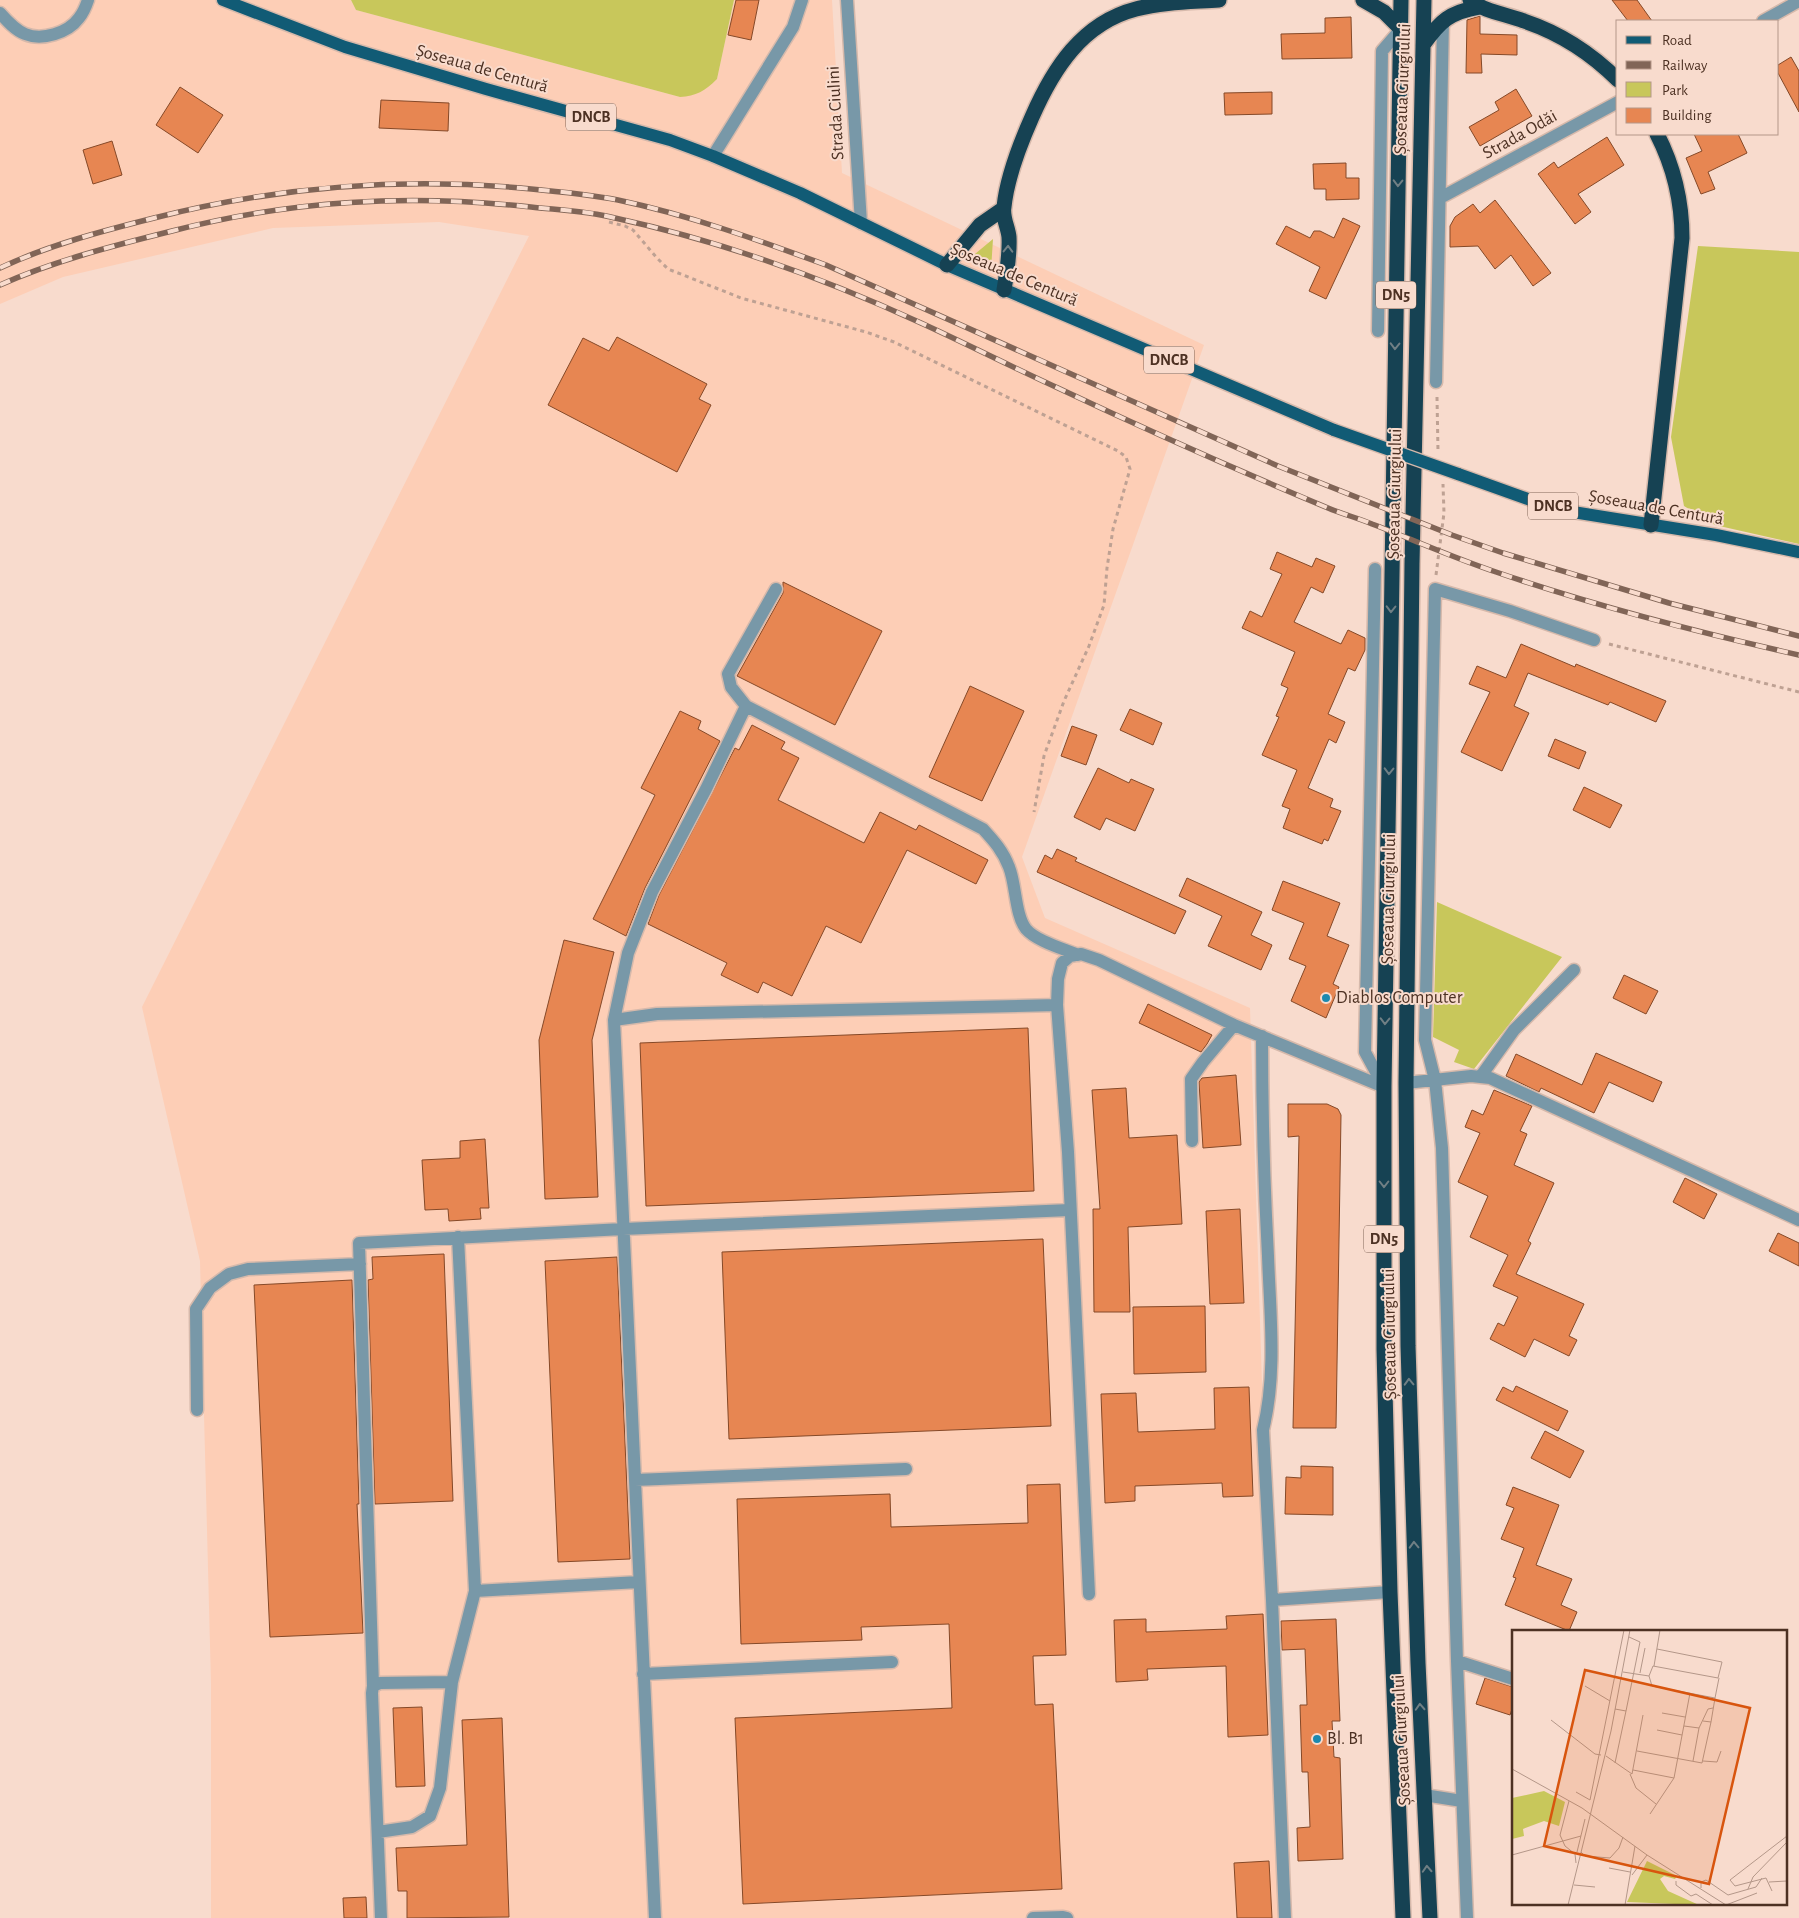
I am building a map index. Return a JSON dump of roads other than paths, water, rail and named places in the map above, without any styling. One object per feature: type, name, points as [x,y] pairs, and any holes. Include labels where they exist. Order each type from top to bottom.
[{"type":"highway","points":[[1004,290],[1009,236],[1003,209],[1017,157],[1039,101],[1070,51],[1088,32],[1112,18],[1135,9],[1172,3],[1219,0]]},
{"type":"highway","points":[[1363,0],[1384,12],[1401,29]]},
{"type":"highway","name":"Șoseaua Giurgiului","points":[[1401,0],[1384,1087],[1384,1349],[1390,1592],[1403,1918]]},
{"type":"highway","name":"Șoseaua Giurgiului","points":[[1424,0],[1412,564],[1406,1083],[1408,1346],[1418,1663],[1430,1918]]},
{"type":"highway","points":[[1423,45],[1435,27],[1443,20],[1475,4],[1548,29],[1581,48],[1616,78]]},
{"type":"highway","points":[[1651,525],[1682,238],[1682,213],[1676,180],[1666,150],[1658,135]]},
{"type":"highway","points":[[947,266],[980,225],[1003,209]]},
{"type":"main road","name":"Șoseaua de Centură","points":[[223,0],[238,3],[345,47],[486,90],[662,138],[713,156],[800,193],[947,266],[1334,430],[1539,503],[1600,517],[1799,552]]},
{"type":"street","points":[[0,13],[9,24],[25,34],[44,36],[62,31],[79,18],[88,0]]},
{"type":"street","points":[[713,156],[793,27],[802,0]]},
{"type":"street","name":"Strada Ciulini","points":[[847,0],[861,223]]},
{"type":"street","points":[[1765,20],[1799,2]]},
{"type":"street","points":[[1436,382],[1443,20]]},
{"type":"street","points":[[1378,331],[1382,51],[1401,29]]},
{"type":"street","name":"Strada Odăi","points":[[1440,198],[1616,103]]},
{"type":"street","points":[[1376,569],[1365,1052],[1384,1087]]},
{"type":"street","points":[[776,589],[728,674],[731,687],[746,706],[983,829],[998,845],[1009,867],[1021,919],[1027,930],[1037,938],[1078,955],[1099,960],[1234,1025],[1384,1087]]},
{"type":"street","points":[[1467,1918],[1457,1661],[1442,1148],[1435,1080],[1426,1040],[1435,589],[1510,611],[1594,640]]},
{"type":"street","points":[[655,1918],[614,1020],[628,953],[652,892],[706,789],[746,706]]},
{"type":"street","points":[[1078,955],[1070,956],[1062,962],[1058,979],[1057,1005],[1070,1210],[1089,1594]]},
{"type":"street","points":[[1481,1076],[1514,1030],[1574,970]]},
{"type":"street","points":[[614,1020],[657,1014],[1057,1005]]},
{"type":"street","points":[[1192,1141],[1191,1079],[1234,1025]]},
{"type":"street","points":[[1262,1036],[1262,1142],[1271,1334],[1268,1410],[1263,1430],[1285,1918]]},
{"type":"street","points":[[1406,1083],[1481,1076],[1799,1220]]},
{"type":"street","points":[[381,1918],[372,1692],[359,1243],[623,1229],[1070,1210]]},
{"type":"street","points":[[378,1832],[412,1827],[430,1816],[440,1788],[452,1682],[474,1591],[458,1237]]},
{"type":"street","points":[[197,1410],[196,1310],[210,1288],[229,1274],[248,1269],[360,1264]]},
{"type":"street","points":[[634,1480],[906,1469]]},
{"type":"street","points":[[474,1591],[639,1582]]},
{"type":"street","points":[[1272,1600],[1390,1592]]},
{"type":"street","points":[[1457,1661],[1512,1679]]},
{"type":"street","points":[[643,1674],[892,1662]]},
{"type":"street","points":[[373,1686],[380,1683],[452,1682]]},
{"type":"street","points":[[1424,1795],[1462,1801]]},
{"type":"street","points":[[1033,1918],[1066,1918]]},
{"type":"railway","points":[[0,268],[95,233],[200,207],[291,192],[336,187],[382,184],[474,185],[582,194],[618,200],[645,206],[749,237],[826,265],[1278,466],[1452,535],[1503,553],[1669,603],[1799,636]]},
{"type":"railway","points":[[0,285],[41,268],[151,236],[261,212],[306,206],[350,202],[440,201],[531,207],[605,216],[655,227],[733,249],[847,291],[921,323],[1091,404],[1226,464],[1333,510],[1480,567],[1608,607],[1684,628],[1799,655]]},
{"type":"place","name":"Diablos Computer","points":[[1326,998]]},
{"type":"place","name":"Bl. B1","points":[[1317,1739]]}]
